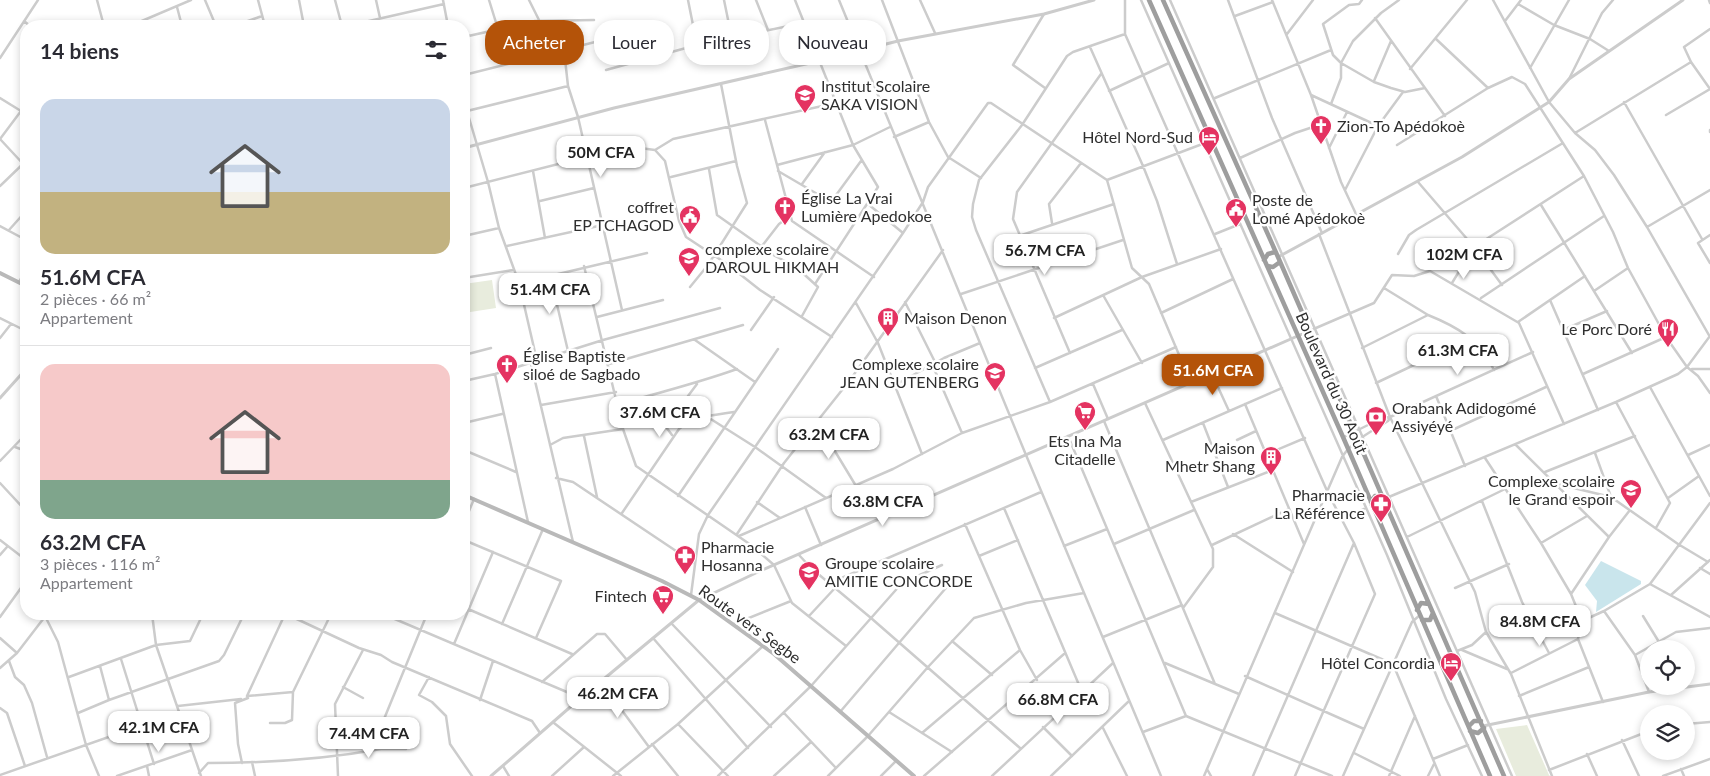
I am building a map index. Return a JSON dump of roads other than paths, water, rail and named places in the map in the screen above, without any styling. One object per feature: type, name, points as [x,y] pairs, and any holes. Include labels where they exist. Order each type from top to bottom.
[{"type":"highway","name":"Boulevard du 30 Août","points":[[1150,0],[1348,448],[1490,776]]},
{"type":"highway","name":"Boulevard du 30 Août","points":[[1163,0],[1279,256],[1309,331],[1504,776]]},
{"type":"highway","points":[[1264,260],[1268,254],[1279,256],[1272,267],[1267,266]]},
{"type":"highway","points":[[1375,496],[1383,499],[1378,507],[1372,504],[1375,496]]},
{"type":"highway","points":[[1417,610],[1421,603],[1429,604]]},
{"type":"highway","points":[[1420,617],[1430,620],[1433,613]]},
{"type":"highway","points":[[1474,721],[1482,725],[1478,732],[1470,728],[1474,721]]},
{"type":"main road","points":[[0,273],[19,282]]},
{"type":"main road","name":"Route vers Segbe","points":[[470,497],[699,600],[763,646],[914,776]]},
{"type":"street","points":[[25,20],[38,0]]},
{"type":"street","points":[[97,0],[102,20]]},
{"type":"street","points":[[145,20],[191,0]]},
{"type":"street","points":[[205,0],[213,20]]},
{"type":"street","points":[[258,0],[263,20]]},
{"type":"street","points":[[299,0],[303,20]]},
{"type":"street","points":[[335,0],[340,20]]},
{"type":"street","points":[[376,0],[380,18]]},
{"type":"street","points":[[443,0],[447,20]]},
{"type":"street","points":[[489,0],[495,20]]},
{"type":"street","points":[[529,0],[539,20]]},
{"type":"street","points":[[688,0],[692,20]]},
{"type":"street","points":[[724,0],[728,20]]},
{"type":"street","points":[[756,0],[764,20]]},
{"type":"street","points":[[795,0],[802,20]]},
{"type":"street","points":[[839,0],[848,20]]},
{"type":"street","points":[[882,0],[929,122],[948,157],[981,178]]},
{"type":"street","points":[[920,0],[935,33]]},
{"type":"street","points":[[886,44],[1044,14],[1094,0]]},
{"type":"street","points":[[1125,0],[1125,34],[1179,152],[1328,493],[1354,543],[1375,595],[1295,776]]},
{"type":"street","points":[[1141,0],[1291,338],[1364,509],[1387,555],[1412,622],[1482,776]]},
{"type":"street","points":[[1170,0],[1215,98],[1279,256],[1316,329],[1512,776]]},
{"type":"street","points":[[1228,0],[1390,417],[1438,520],[1480,602],[1486,632],[1511,674],[1552,776]]},
{"type":"street","points":[[1287,34],[1313,0]]},
{"type":"street","points":[[1362,0],[1359,4],[1349,5],[1324,22],[1322,26],[1331,50],[1341,63],[1374,82],[1403,92],[1425,88]]},
{"type":"street","points":[[1331,104],[1341,78],[1341,63],[1356,36],[1375,18],[1399,0]]},
{"type":"street","points":[[1410,69],[1466,0]]},
{"type":"street","points":[[1383,499],[1485,458],[1650,387],[1688,368],[1710,336],[1647,227],[1605,162],[1595,150],[1575,134],[1549,102],[1493,0]]},
{"type":"street","points":[[1505,21],[1521,0]]},
{"type":"street","points":[[1530,68],[1568,0]]},
{"type":"street","points":[[1279,256],[1418,182],[1549,102],[1569,79],[1602,13],[1613,0]]},
{"type":"street","points":[[1569,79],[1683,0]]},
{"type":"street","points":[[1235,16],[1272,1],[1287,34],[1345,190],[1356,214]]},
{"type":"street","points":[[372,20],[444,4]]},
{"type":"street","points":[[1518,4],[1554,25],[1590,39],[1609,51]]},
{"type":"street","points":[[177,7],[180,20]]},
{"type":"street","points":[[1044,14],[1013,64],[1045,88]]},
{"type":"street","points":[[251,20],[262,16]]},
{"type":"street","points":[[1375,18],[1445,116]]},
{"type":"street","points":[[584,21],[594,20]]},
{"type":"street","points":[[0,58],[20,27]]},
{"type":"street","points":[[1666,115],[1710,89],[1690,62],[1684,47],[1710,29]]},
{"type":"street","points":[[470,35],[485,31]]},
{"type":"street","points":[[1050,402],[972,217],[975,191],[981,178],[1023,124],[1069,54],[1125,34]]},
{"type":"street","points":[[1436,39],[1488,88]]},
{"type":"street","points":[[1374,82],[1391,41]]},
{"type":"street","points":[[1090,47],[1109,91],[1124,118],[1157,201],[1177,264]]},
{"type":"street","points":[[606,70],[684,49]]},
{"type":"street","points":[[1215,98],[1331,50]]},
{"type":"street","points":[[1575,134],[1690,62]]},
{"type":"street","points":[[1109,91],[1169,63]]},
{"type":"street","points":[[470,74],[504,65]]},
{"type":"street","points":[[566,65],[568,86],[578,117],[622,310]]},
{"type":"street","points":[[470,146],[578,117],[802,65]]},
{"type":"street","points":[[815,284],[848,230],[868,204],[878,187],[861,162],[853,145],[821,65]]},
{"type":"street","points":[[866,65],[894,137],[943,250],[1041,492],[1161,776]]},
{"type":"street","points":[[1070,353],[1019,236],[1012,215],[1014,198],[1101,74]]},
{"type":"street","points":[[1397,145],[1488,88],[1514,77],[1528,87],[1584,176],[1628,268],[1666,337],[1688,368],[1698,376],[1710,394]]},
{"type":"street","points":[[690,287],[714,257],[747,201],[736,161],[721,84]]},
{"type":"street","points":[[470,110],[568,86]]},
{"type":"street","points":[[1345,190],[1378,126],[1403,92]]},
{"type":"street","points":[[1311,95],[1378,126]]},
{"type":"street","points":[[0,98],[20,109]]},
{"type":"street","points":[[691,595],[699,534],[708,515],[874,277],[922,204],[926,189],[988,102],[1107,180],[1132,268],[1149,284],[1191,383]]},
{"type":"street","points":[[1624,102],[1702,239]]},
{"type":"street","points":[[655,150],[673,139],[836,103]]},
{"type":"street","points":[[20,111],[0,139],[20,161]]},
{"type":"street","points":[[1329,148],[1347,112]]},
{"type":"street","points":[[765,120],[790,216],[794,222],[874,277]]},
{"type":"street","points":[[894,137],[929,122]]},
{"type":"street","points":[[470,124],[488,182],[499,228],[507,246],[513,270],[520,283],[537,361]]},
{"type":"street","points":[[1240,158],[1281,139],[1322,124]]},
{"type":"street","points":[[776,165],[853,145],[890,127]]},
{"type":"street","points":[[1107,180],[1205,143]]},
{"type":"street","points":[[1398,254],[1409,235],[1444,212],[1563,143]]},
{"type":"street","points":[[625,146],[655,150],[662,156],[671,177],[679,221],[685,236],[714,257],[728,264],[756,287],[832,336]]},
{"type":"street","points":[[802,184],[826,151]]},
{"type":"street","points":[[470,186],[586,157]]},
{"type":"street","points":[[671,177],[736,161]]},
{"type":"street","points":[[778,171],[831,202],[861,162]]},
{"type":"street","points":[[1052,223],[1049,204],[1081,163]]},
{"type":"street","points":[[0,186],[20,167]]},
{"type":"street","points":[[709,169],[715,212],[776,256],[795,266],[818,287],[802,316]]},
{"type":"street","points":[[533,171],[545,238]]},
{"type":"street","points":[[1452,283],[1474,247],[1584,176]]},
{"type":"street","points":[[1418,182],[1474,247],[1502,285]]},
{"type":"street","points":[[539,201],[594,188]]},
{"type":"street","points":[[1647,227],[1710,190]]},
{"type":"street","points":[[868,204],[903,233]]},
{"type":"street","points":[[1019,236],[1052,223],[1114,204]]},
{"type":"street","points":[[1541,205],[1632,353]]},
{"type":"street","points":[[762,246],[779,224],[790,216]]},
{"type":"street","points":[[1480,299],[1604,216]]},
{"type":"street","points":[[8,231],[20,218]]},
{"type":"street","points":[[1215,234],[1240,224]]},
{"type":"street","points":[[507,246],[603,225]]},
{"type":"street","points":[[0,226],[20,237]]},
{"type":"street","points":[[470,235],[499,228]]},
{"type":"street","points":[[1710,235],[1698,243],[1710,263]]},
{"type":"street","points":[[961,294],[1123,240]]},
{"type":"street","points":[[1054,318],[1142,277],[1221,249]]},
{"type":"street","points":[[738,535],[781,466],[878,343],[943,250]]},
{"type":"street","points":[[520,283],[647,252]]},
{"type":"street","points":[[584,266],[633,462],[646,474],[738,535],[774,565],[791,601],[846,646]]},
{"type":"street","points":[[1594,291],[1628,268]]},
{"type":"street","points":[[470,277],[513,270]]},
{"type":"street","points":[[491,776],[554,723],[580,698],[699,600],[774,565],[1374,303],[1392,275],[1414,276],[1427,271],[1439,274],[1518,322],[1564,424]]},
{"type":"street","points":[[550,275],[568,351]]},
{"type":"street","points":[[1518,322],[1585,276]]},
{"type":"street","points":[[1161,314],[1233,279]]},
{"type":"street","points":[[1384,288],[1471,338],[1485,351],[1494,370]]},
{"type":"street","points":[[1103,295],[1142,363]]},
{"type":"street","points":[[751,330],[774,298]]},
{"type":"street","points":[[597,317],[663,300]]},
{"type":"street","points":[[1550,300],[1598,410]]},
{"type":"street","points":[[905,302],[935,362]]},
{"type":"street","points":[[856,303],[878,343],[922,454]]},
{"type":"street","points":[[470,380],[531,364],[603,340],[720,308]]},
{"type":"street","points":[[1563,330],[1607,311]]},
{"type":"street","points":[[1362,348],[1428,315]]},
{"type":"street","points":[[0,318],[20,328]]},
{"type":"street","points":[[0,338],[11,324]]},
{"type":"street","points":[[609,364],[743,324]]},
{"type":"street","points":[[1035,368],[1122,330]]},
{"type":"street","points":[[1583,374],[1666,337]]},
{"type":"street","points":[[1376,383],[1471,338]]},
{"type":"street","points":[[694,339],[755,382]]},
{"type":"street","points":[[894,384],[935,362],[980,343]]},
{"type":"street","points":[[738,535],[856,486],[962,433],[1050,402],[1176,347]]},
{"type":"street","points":[[470,353],[491,348]]},
{"type":"street","points":[[678,496],[778,349]]},
{"type":"street","points":[[1343,437],[1533,352]]},
{"type":"street","points":[[531,364],[556,478],[573,542]]},
{"type":"street","points":[[932,364],[962,433]]},
{"type":"street","points":[[1688,368],[1710,369]]},
{"type":"street","points":[[619,404],[697,384],[736,369]]},
{"type":"street","points":[[495,374],[502,414],[528,523]]},
{"type":"street","points":[[1212,374],[1229,411]]},
{"type":"street","points":[[0,398],[20,376]]},
{"type":"street","points":[[696,420],[686,405],[688,396],[697,384]]},
{"type":"street","points":[[1093,384],[1150,530],[1215,684]]},
{"type":"street","points":[[1450,431],[1546,387]]},
{"type":"street","points":[[1650,387],[1710,496]]},
{"type":"street","points":[[1162,440],[1283,388]]},
{"type":"street","points":[[541,405],[616,392]]},
{"type":"street","points":[[651,395],[663,423],[673,436]]},
{"type":"street","points":[[1436,396],[1465,466]]},
{"type":"street","points":[[1616,402],[1668,498],[1670,505],[1656,528]]},
{"type":"street","points":[[1103,637],[1183,606],[1213,567],[1212,545],[1190,502],[1145,403]]},
{"type":"street","points":[[1245,404],[1304,544]]},
{"type":"street","points":[[622,514],[646,474],[684,424],[706,416],[734,412]]},
{"type":"street","points":[[470,422],[502,414]]},
{"type":"street","points":[[706,416],[755,447],[826,498]]},
{"type":"street","points":[[1204,776],[1245,676],[1275,613],[1342,457],[1348,448],[1363,435],[1388,421],[1390,417]]},
{"type":"street","points":[[1202,423],[1228,488]]},
{"type":"street","points":[[814,425],[830,444],[856,486]]},
{"type":"street","points":[[550,445],[556,440],[623,428]]},
{"type":"street","points":[[1237,440],[1256,431]]},
{"type":"street","points":[[584,436],[598,498]]},
{"type":"street","points":[[1068,436],[1186,716]]},
{"type":"street","points":[[1545,472],[1635,436]]},
{"type":"street","points":[[1267,454],[1305,438]]},
{"type":"street","points":[[0,460],[20,440]]},
{"type":"street","points":[[1516,444],[1609,537]]},
{"type":"street","points":[[1688,455],[1710,445]]},
{"type":"street","points":[[14,447],[20,449]]},
{"type":"street","points":[[470,453],[516,472]]},
{"type":"street","points":[[1595,453],[1611,497]]},
{"type":"street","points":[[1485,458],[1541,543],[1571,594],[1582,621],[1578,638],[1603,702]]},
{"type":"street","points":[[1190,502],[1273,470]]},
{"type":"street","points":[[1668,498],[1699,476]]},
{"type":"street","points":[[556,478],[573,482],[695,564]]},
{"type":"street","points":[[0,483],[20,505]]},
{"type":"street","points":[[1555,484],[1611,497],[1678,544],[1709,561],[1671,595]]},
{"type":"street","points":[[1407,537],[1438,520],[1505,489]]},
{"type":"street","points":[[830,583],[1041,492]]},
{"type":"street","points":[[470,509],[474,499]]},
{"type":"street","points":[[1482,501],[1509,564],[1524,606],[1549,653]]},
{"type":"street","points":[[757,502],[780,518]]},
{"type":"street","points":[[1582,621],[1604,612],[1650,584],[1710,503]]},
{"type":"street","points":[[805,507],[821,545]]},
{"type":"street","points":[[1004,508],[1064,654],[1082,692]]},
{"type":"street","points":[[1212,545],[1289,509]]},
{"type":"street","points":[[1342,518],[1364,509]]},
{"type":"street","points":[[1114,544],[1194,510]]},
{"type":"street","points":[[1571,594],[1609,537],[1630,510]]},
{"type":"street","points":[[1541,543],[1587,516]]},
{"type":"street","points":[[965,524],[1020,650],[1037,680]]},
{"type":"street","points":[[502,624],[543,529]]},
{"type":"street","points":[[1064,546],[1108,529]]},
{"type":"street","points":[[1233,534],[1293,572]]},
{"type":"street","points":[[0,540],[20,555]]},
{"type":"street","points":[[979,556],[1018,540]]},
{"type":"street","points":[[470,542],[561,581],[536,638]]},
{"type":"street","points":[[1253,776],[1263,749],[1354,543]]},
{"type":"street","points":[[0,555],[8,546]]},
{"type":"street","points":[[470,604],[493,552]]},
{"type":"street","points":[[799,555],[811,568],[901,643],[1020,748]]},
{"type":"street","points":[[718,776],[811,686],[905,581],[942,564]]},
{"type":"street","points":[[1455,588],[1509,564]]},
{"type":"street","points":[[1700,568],[1710,574]]},
{"type":"street","points":[[840,712],[901,643],[951,582]]},
{"type":"street","points":[[1650,584],[1710,616]]},
{"type":"street","points":[[809,616],[836,588]]},
{"type":"street","points":[[0,617],[20,589]]},
{"type":"street","points":[[828,776],[868,736],[928,667],[976,617],[1042,600],[1084,593]]},
{"type":"street","points":[[734,624],[791,601]]},
{"type":"street","points":[[470,610],[572,654]]},
{"type":"street","points":[[1604,612],[1634,656],[1640,670]]},
{"type":"street","points":[[1275,613],[1393,664],[1440,776]]},
{"type":"street","points":[[1643,616],[1658,640]]},
{"type":"street","points":[[1343,776],[1412,622],[1420,617]]},
{"type":"street","points":[[0,668],[17,653],[42,620]]},
{"type":"street","points":[[48,620],[58,642],[86,745],[99,776]]},
{"type":"street","points":[[153,620],[156,645],[200,774]]},
{"type":"street","points":[[68,678],[156,645],[190,641],[200,620]]},
{"type":"street","points":[[78,713],[221,659],[241,620]]},
{"type":"street","points":[[242,762],[238,744],[235,703],[247,697],[282,620]]},
{"type":"street","points":[[298,620],[362,650],[376,652],[404,667],[532,721],[541,734]]},
{"type":"street","points":[[270,723],[285,723],[292,720],[293,692],[328,620]]},
{"type":"street","points":[[397,620],[580,698]]},
{"type":"street","points":[[381,749],[382,724],[424,620]]},
{"type":"street","points":[[454,644],[464,620]]},
{"type":"street","points":[[672,624],[771,726]]},
{"type":"street","points":[[1663,640],[1679,631],[1710,628]]},
{"type":"street","points":[[1457,651],[1472,645],[1486,632]]},
{"type":"street","points":[[542,682],[591,637],[603,633],[627,660]]},
{"type":"street","points":[[0,638],[17,653]]},
{"type":"street","points":[[653,638],[748,748]]},
{"type":"street","points":[[1511,674],[1578,638]]},
{"type":"street","points":[[952,641],[992,675]]},
{"type":"street","points":[[613,776],[678,724],[763,646]]},
{"type":"street","points":[[338,776],[334,712],[342,687],[362,650]]},
{"type":"street","points":[[922,733],[1020,650]]},
{"type":"street","points":[[1462,650],[1508,670]]},
{"type":"street","points":[[1634,656],[1640,653]]},
{"type":"street","points":[[924,776],[990,721],[1064,654]]},
{"type":"street","points":[[121,659],[154,764]]},
{"type":"street","points":[[9,661],[15,677],[24,685],[32,703],[47,757]]},
{"type":"street","points":[[480,700],[493,661]]},
{"type":"street","points":[[992,776],[1113,663]]},
{"type":"street","points":[[1165,663],[1239,694]]},
{"type":"street","points":[[100,666],[109,700]]},
{"type":"street","points":[[1519,696],[1589,666]]},
{"type":"street","points":[[1245,676],[1364,729]]},
{"type":"street","points":[[429,678],[419,694],[432,702],[446,716],[450,744],[472,776]]},
{"type":"street","points":[[601,682],[651,746],[678,776]]},
{"type":"street","points":[[1695,686],[1710,684]]},
{"type":"street","points":[[342,687],[363,698]]},
{"type":"street","points":[[178,706],[293,692]]},
{"type":"street","points":[[1482,725],[1528,718],[1640,694]]},
{"type":"street","points":[[1051,776],[1129,701]]},
{"type":"street","points":[[0,708],[7,713],[26,766]]},
{"type":"street","points":[[889,712],[952,752]]},
{"type":"street","points":[[784,713],[836,768]]},
{"type":"street","points":[[1143,732],[1186,716],[1332,776]]},
{"type":"street","points":[[1389,776],[1415,716]]},
{"type":"street","points":[[1695,723],[1710,722]]},
{"type":"street","points":[[554,723],[621,776]]},
{"type":"street","points":[[678,724],[728,776]]},
{"type":"street","points":[[0,775],[143,725]]},
{"type":"street","points":[[1043,727],[1072,756]]},
{"type":"street","points":[[1103,727],[1126,776]]},
{"type":"street","points":[[1549,770],[1640,734]]},
{"type":"street","points":[[1622,740],[1639,776]]},
{"type":"street","points":[[774,776],[811,742]]},
{"type":"street","points":[[1433,759],[1468,745]]},
{"type":"street","points":[[552,776],[584,747]]},
{"type":"street","points":[[200,774],[208,763],[252,762],[338,755],[381,749],[406,749]]},
{"type":"street","points":[[117,776],[192,750]]},
{"type":"street","points":[[1354,753],[1400,776]]},
{"type":"street","points":[[1587,754],[1597,776]]},
{"type":"street","points":[[1663,776],[1710,759]]},
{"type":"street","points":[[881,776],[896,760]]},
{"type":"street","points":[[252,762],[255,776]]},
{"type":"street","points":[[1428,776],[1435,764]]},
{"type":"street","points":[[147,766],[149,776]]},
{"type":"street","points":[[503,766],[509,776]]},
{"type":"street","points":[[1207,769],[1211,776]]},
{"type":"street","points":[[1681,769],[1684,776]]},
{"type":"water","points":[[1601,561],[1641,581],[1641,584],[1596,612],[1597,601],[1585,585]]},
{"type":"place","name":"Institut Scolaire SAKA VISION","points":[[805,114]]},
{"type":"place","name":"Zion-To Apédokoè","points":[[1321,145]]},
{"type":"place","name":"Hôtel Nord-Sud","points":[[1209,156]]},
{"type":"place","name":"Église La Vrai Lumière Apedokoe","points":[[785,226]]},
{"type":"place","name":"Poste de Lomé Apédokoè","points":[[1236,228]]},
{"type":"place","name":"coffret EP TCHAGOD","points":[[690,235]]},
{"type":"place","name":"complexe scolaire DAROUL HIKMAH","points":[[689,277]]},
{"type":"place","name":"Maison Denon","points":[[888,337]]},
{"type":"place","name":"Le Porc Doré","points":[[1668,348]]},
{"type":"place","name":"Église Baptiste siloé de Sagbado","points":[[507,384]]},
{"type":"place","name":"Complexe scolaire JEAN GUTENBERG","points":[[995,392]]},
{"type":"place","name":"Ets Ina Ma Citadelle","points":[[1085,431]]},
{"type":"place","name":"Orabank Adidogomé Assiyéyé","points":[[1376,436]]},
{"type":"place","name":"Maison Mhetr Shang","points":[[1271,476]]},
{"type":"place","name":"Complexe scolaire le Grand espoir","points":[[1631,509]]},
{"type":"place","name":"Pharmacie La Référence","points":[[1381,523]]},
{"type":"place","name":"Pharmacie Hosanna","points":[[685,575]]},
{"type":"place","name":"Groupe scolaire AMITIE CONCORDE","points":[[809,591]]},
{"type":"place","name":"Fintech","points":[[663,615]]},
{"type":"place","name":"Hôtel Concordia","points":[[1451,682]]}]
